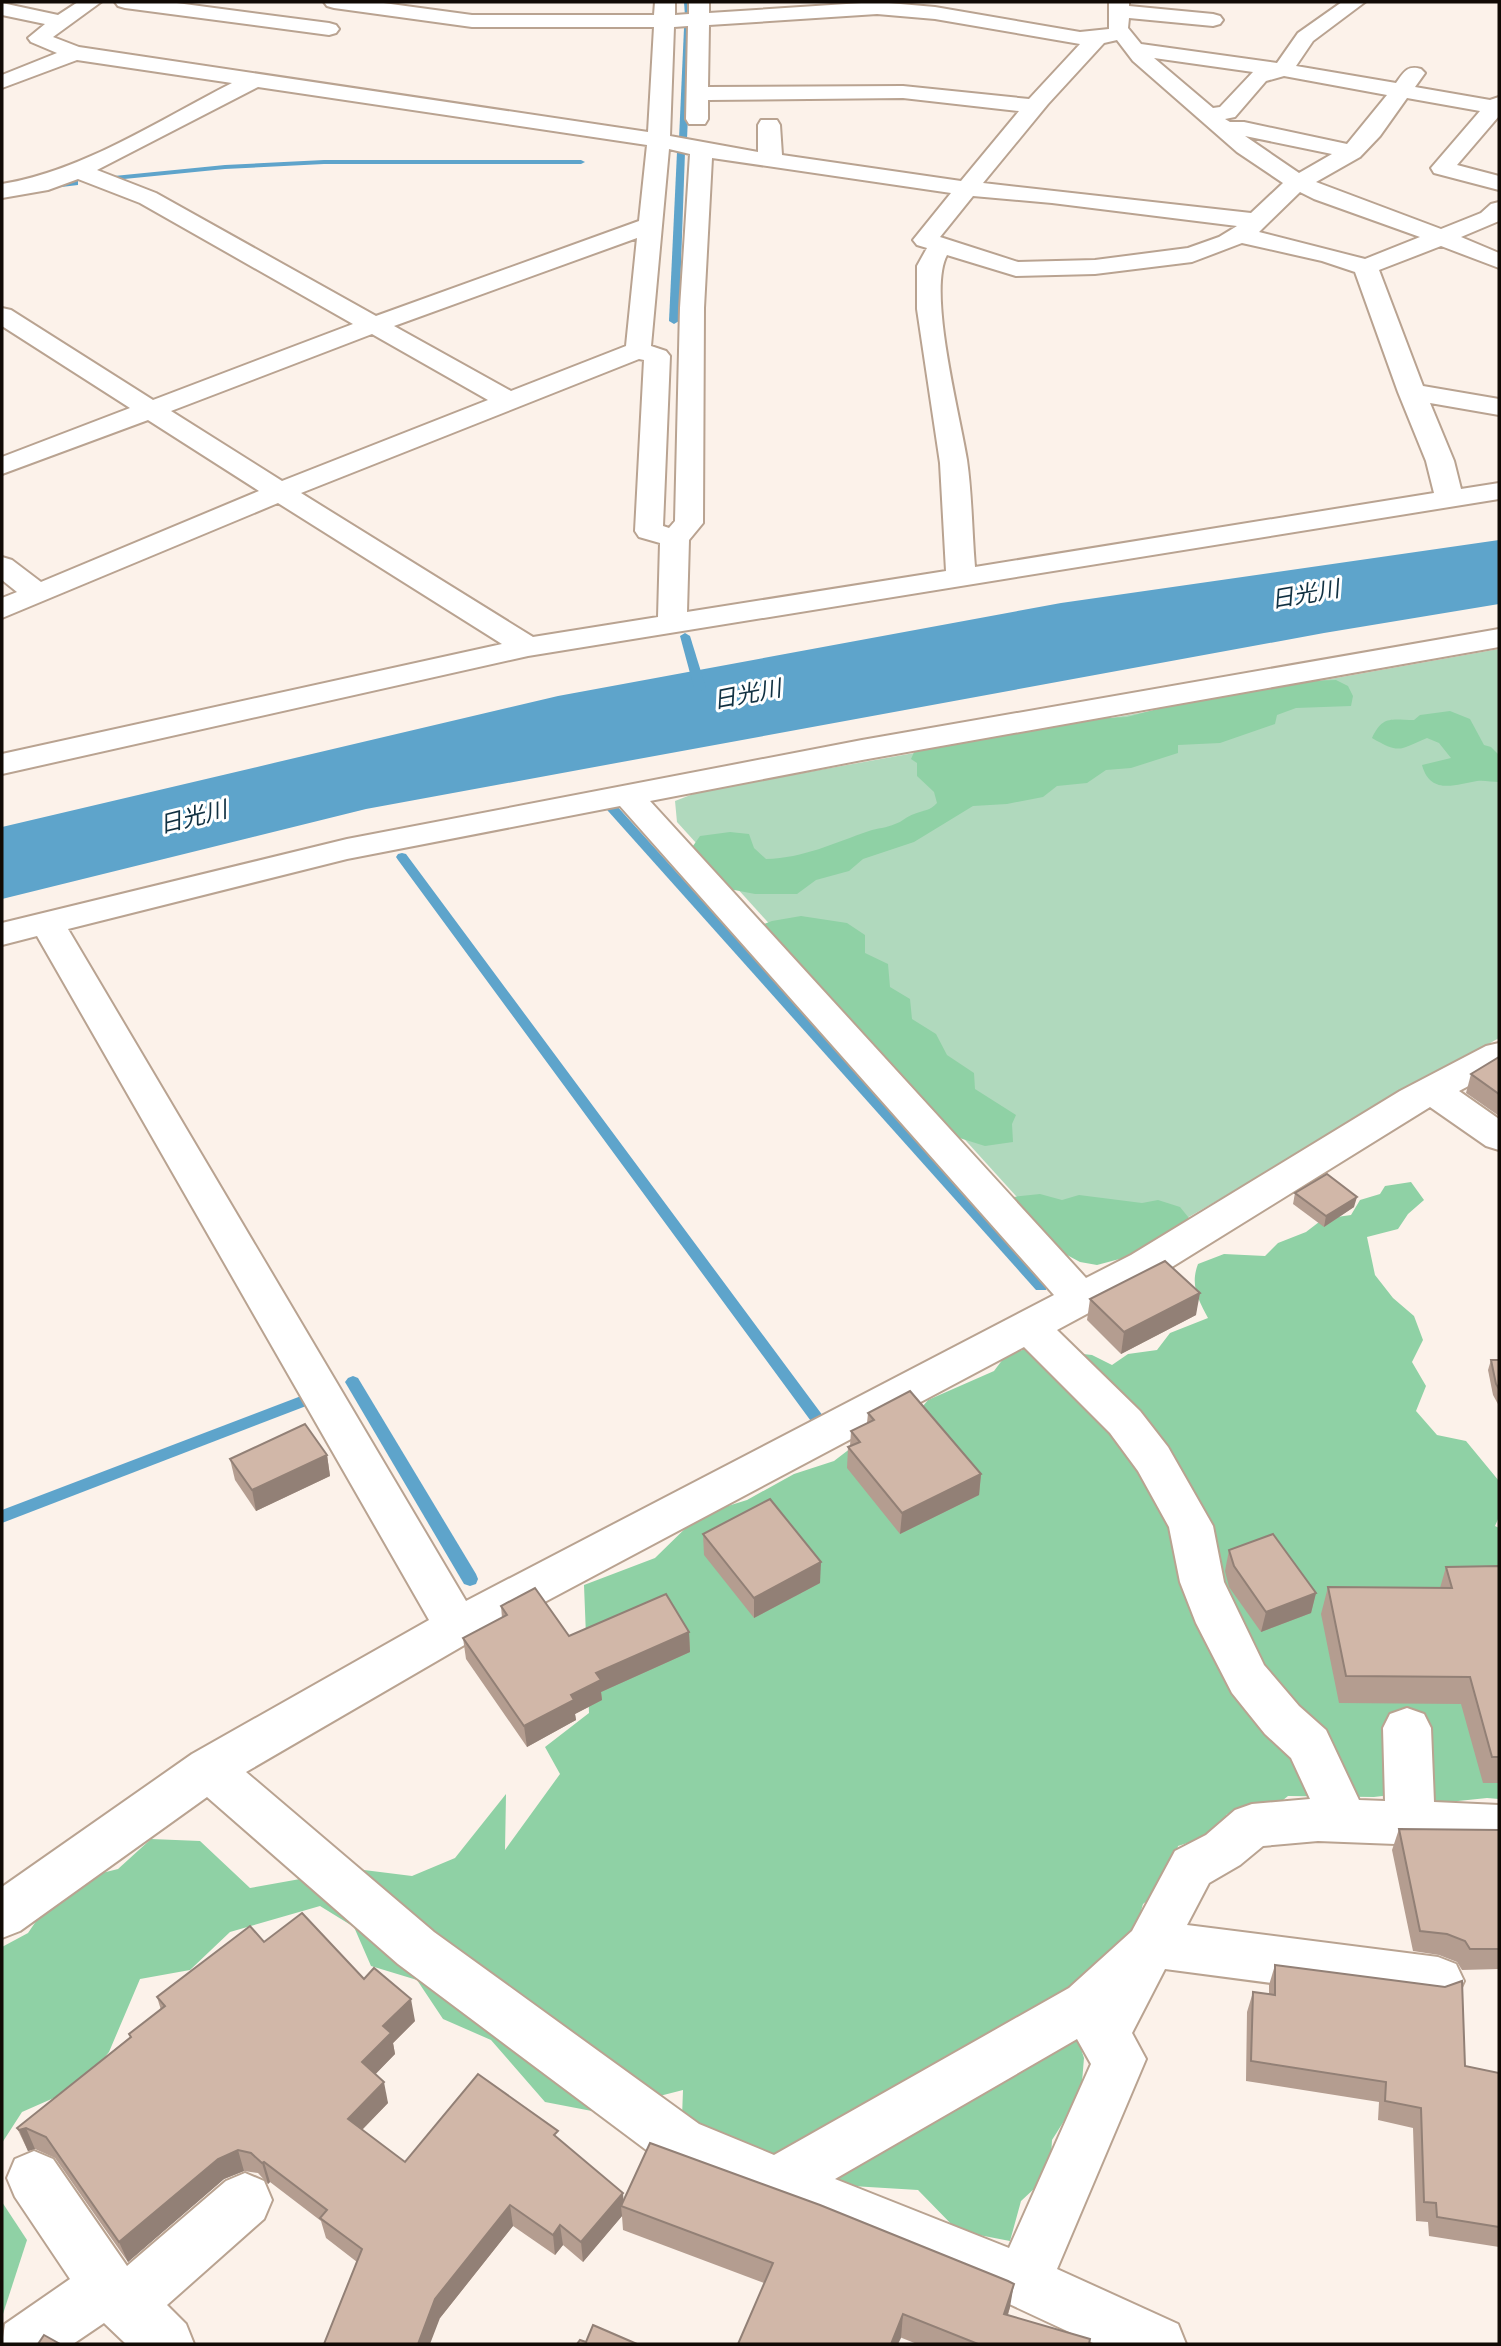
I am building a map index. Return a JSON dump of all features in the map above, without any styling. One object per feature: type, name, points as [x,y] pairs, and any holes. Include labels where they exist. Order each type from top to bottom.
[{"type":"street","points":[[91,2],[38,38],[75,52],[659,140],[701,150],[969,189],[1136,201],[1247,228],[1366,267],[1489,218],[1499,209]]},
{"type":"street","points":[[125,2],[329,29]]},
{"type":"street","points":[[202,36],[254,2]]},
{"type":"street","points":[[334,2],[474,11],[665,11],[786,7],[953,9],[1097,38],[1128,41],[1283,70],[1408,83],[1498,105],[1442,168],[1499,183]]},
{"type":"street","points":[[1218,122],[1259,77],[1283,70],[1306,37],[1355,2]]},
{"type":"street","points":[[1213,20],[1119,6],[1118,28],[1128,41],[1245,147],[1299,183],[1499,261]]},
{"type":"street","points":[[860,32],[886,8]]},
{"type":"street","points":[[2,9],[62,22]]},
{"type":"street","points":[[697,120],[699,10]]},
{"type":"street","points":[[638,349],[659,140],[665,11]]},
{"type":"street","points":[[1097,38],[1035,106],[925,240],[1016,269],[1095,267],[1192,255],[1227,242],[1299,183],[1352,152],[1372,131],[1408,83]]},
{"type":"street","points":[[160,64],[181,50]]},
{"type":"street","points":[[2,82],[75,52]]},
{"type":"street","points":[[2,191],[40,185],[78,171],[256,79]]},
{"type":"street","points":[[698,94],[903,92],[1035,106]]},
{"type":"street","points":[[1218,122],[1352,152]]},
{"type":"street","points":[[769,125],[769,151],[774,160]]},
{"type":"street","points":[[673,624],[675,538],[689,523],[692,308],[701,150]]},
{"type":"street","points":[[78,171],[148,198],[511,402]]},
{"type":"street","points":[[2,467],[373,325],[651,225]]},
{"type":"street","points":[[941,245],[929,266],[929,309],[954,463],[961,577]]},
{"type":"street","points":[[1366,267],[1411,392],[1440,461],[1450,500]]},
{"type":"street","points":[[2,315],[528,647]]},
{"type":"street","points":[[2,608],[280,492],[453,436],[511,402],[638,349],[657,356],[649,531],[675,538]]},
{"type":"street","points":[[1411,392],[1499,407]]},
{"type":"street","points":[[2,764],[528,647],[1499,491]]},
{"type":"street","points":[[2,566],[38,594]]},
{"type":"street","points":[[2,934],[347,849],[862,750],[1499,638]]},
{"type":"street","points":[[627,795],[1081,1299]]},
{"type":"street","points":[[47,923],[457,1627]]},
{"type":"street","points":[[2,1914],[209,1769],[457,1627],[1145,1265],[1431,1090],[1499,1055]]},
{"type":"street","points":[[1431,1090],[1499,1137]]},
{"type":"street","points":[[1029,1327],[1125,1422],[1153,1458],[1191,1526],[1202,1581],[1248,1679],[1282,1720],[1309,1744],[1344,1821]]},
{"type":"street","points":[[1408,1728],[1410,1823]]},
{"type":"street","points":[[209,1769],[416,1948],[680,2143],[1023,2283],[1158,2344]]},
{"type":"street","points":[[1023,2283],[1119,2059],[1102,2037],[1192,1867],[1223,1850],[1252,1825],[1344,1821],[1499,1826]]},
{"type":"street","points":[[775,2184],[1087,2005],[1153,1944]]},
{"type":"street","points":[[1153,1944],[1438,1982]]},
{"type":"street","points":[[34,2178],[116,2296],[166,2344]]},
{"type":"street","points":[[25,2344],[116,2296],[245,2200]]},
{"type":"green space","points":[[1499,649],[1499,1038],[1123,1255],[1064,1249],[677,822],[675,801],[701,791]]},
{"type":"green space","points":[[1336,680],[1348,686],[1353,696],[1351,706],[1296,708],[1277,715],[1275,724],[1220,743],[1178,745],[1178,753],[1131,768],[1106,770],[1087,783],[1057,786],[1043,797],[1007,804],[973,806],[914,842],[863,859],[849,871],[816,880],[797,894],[755,894],[729,889],[688,853],[700,836],[730,832],[749,834],[754,848],[766,859],[793,856],[892,825],[929,809],[937,803],[934,792],[917,776],[917,763],[911,759],[915,750],[1022,732],[1041,726],[1086,719],[1127,717],[1180,703],[1306,681]]},
{"type":"green space","points":[[1450,711],[1470,719],[1484,745],[1491,747],[1499,755],[1499,782],[1480,781],[1452,786],[1437,784],[1431,781],[1422,765],[1451,758],[1439,743],[1427,738],[1395,748],[1372,738],[1380,725],[1388,720],[1414,720],[1420,715]]},
{"type":"green space","points":[[801,916],[847,923],[865,935],[865,953],[888,964],[890,987],[910,999],[912,1019],[936,1034],[947,1055],[974,1073],[975,1089],[1016,1115],[1012,1124],[1013,1142],[985,1146],[937,1131],[756,927]]},
{"type":"green space","points":[[1411,1182],[1424,1200],[1408,1214],[1398,1229],[1367,1237],[1375,1275],[1393,1298],[1414,1316],[1423,1340],[1412,1362],[1426,1386],[1416,1411],[1437,1435],[1466,1441],[1499,1481],[1499,1517],[1495,1526],[1499,1528],[1499,1799],[1439,1803],[1391,1795],[1288,1796],[1271,1810],[1227,1814],[1219,1833],[1178,1846],[1170,1883],[1143,1904],[1130,1949],[1073,2024],[1084,2058],[1081,2094],[1052,2140],[1050,2174],[1021,2201],[1010,2241],[958,2231],[918,2190],[852,2186],[788,2157],[735,2154],[682,2117],[683,2090],[597,2112],[545,2102],[491,2040],[443,2019],[417,1980],[371,1966],[354,1927],[320,1906],[230,1932],[190,1970],[140,1979],[109,2052],[81,2086],[22,2112],[2,2143],[2,1947],[28,1933],[62,1883],[118,1869],[151,1839],[200,1841],[250,1888],[356,1869],[412,1876],[455,1858],[506,1794],[505,1850],[560,1774],[545,1747],[589,1713],[584,1585],[655,1558],[699,1515],[747,1500],[794,1474],[834,1461],[881,1425],[912,1419],[928,1400],[994,1371],[1006,1355],[1029,1348],[1092,1355],[1112,1365],[1128,1354],[1157,1350],[1170,1333],[1208,1318],[1195,1285],[1198,1264],[1224,1254],[1265,1256],[1278,1243],[1306,1232],[1323,1219],[1351,1215],[1360,1200],[1380,1194],[1385,1186]]},
{"type":"green space","points":[[1040,1194],[1062,1200],[1079,1195],[1142,1203],[1158,1200],[1180,1207],[1193,1223],[1156,1239],[1142,1253],[1097,1265],[1080,1262],[1052,1247],[1003,1198]]},
{"type":"green space","points":[[2,2202],[27,2240],[2,2317]]},
{"type":"water","name":"日光川","points":[[1499,540],[1499,604],[1324,633],[366,809],[2,899],[2,827],[558,696],[1061,603]]},
{"type":"building","points":[[1499,1057],[1499,1094],[1471,1074]]},
{"type":"building","points":[[1327,1174],[1357,1197],[1326,1216],[1295,1193]]},
{"type":"building","points":[[1165,1261],[1200,1293],[1124,1332],[1090,1299]]},
{"type":"building","points":[[1491,1360],[1499,1360],[1499,1389],[1496,1384]]},
{"type":"building","points":[[910,1391],[981,1474],[902,1513],[848,1447],[860,1442],[851,1431],[874,1420],[868,1413]]},
{"type":"building","points":[[305,1424],[327,1455],[252,1490],[230,1459]]},
{"type":"building","points":[[770,1499],[821,1562],[754,1598],[703,1534]]},
{"type":"building","points":[[1273,1534],[1316,1593],[1266,1612],[1234,1566],[1229,1550]]},
{"type":"building","points":[[1499,1566],[1499,1757],[1492,1757],[1470,1677],[1346,1676],[1328,1587],[1452,1588],[1446,1567]]},
{"type":"building","points":[[535,1588],[569,1636],[666,1594],[689,1632],[596,1673],[601,1680],[571,1695],[574,1700],[524,1726],[463,1638],[507,1615],[501,1606]]},
{"type":"building","points":[[1399,1829],[1499,1830],[1499,1949],[1470,1949],[1465,1941],[1447,1934],[1420,1931]]},
{"type":"building","points":[[302,1913],[364,1979],[374,1968],[411,1999],[383,2026],[391,2033],[362,2062],[384,2082],[348,2119],[405,2162],[478,2074],[558,2131],[554,2135],[623,2193],[581,2242],[560,2225],[553,2235],[510,2205],[435,2299],[418,2344],[324,2344],[362,2249],[320,2218],[327,2210],[251,2153],[238,2150],[218,2159],[119,2242],[46,2137],[26,2128],[17,2128],[131,2037],[129,2034],[165,2006],[157,1997],[250,1926],[264,1942]]},
{"type":"building","points":[[1275,1965],[1445,1987],[1462,1981],[1465,2066],[1499,2073],[1499,2227],[1437,2217],[1436,2203],[1424,2202],[1421,2108],[1385,2101],[1386,2082],[1251,2061],[1253,1992],[1275,1995]]},
{"type":"building","points":[[650,2143],[820,2205],[1008,2281],[1014,2284],[1004,2314],[1090,2339],[1089,2344],[978,2344],[903,2314],[891,2344],[738,2344],[773,2263],[621,2206]]},
{"type":"building","points":[[593,2325],[637,2344],[577,2344],[580,2340],[586,2342]]},
{"type":"building","points":[[44,2335],[60,2344],[38,2344]]},
{"type":"waterway","points":[[688,2],[689,16]]},
{"type":"waterway","points":[[683,139],[688,28]]},
{"type":"waterway","points":[[674,321],[681,152]]},
{"type":"waterway","points":[[114,178],[225,167],[324,162],[581,162]]},
{"type":"waterway","points":[[45,187],[75,183]]},
{"type":"waterway","name":"日光川","points":[[685,636],[700,688]]},
{"type":"waterway","points":[[612,808],[1041,1286]]},
{"type":"waterway","points":[[402,857],[821,1424]]},
{"type":"waterway","points":[[353,1382],[470,1579]]},
{"type":"waterway","points":[[2,1517],[309,1399]]}]
